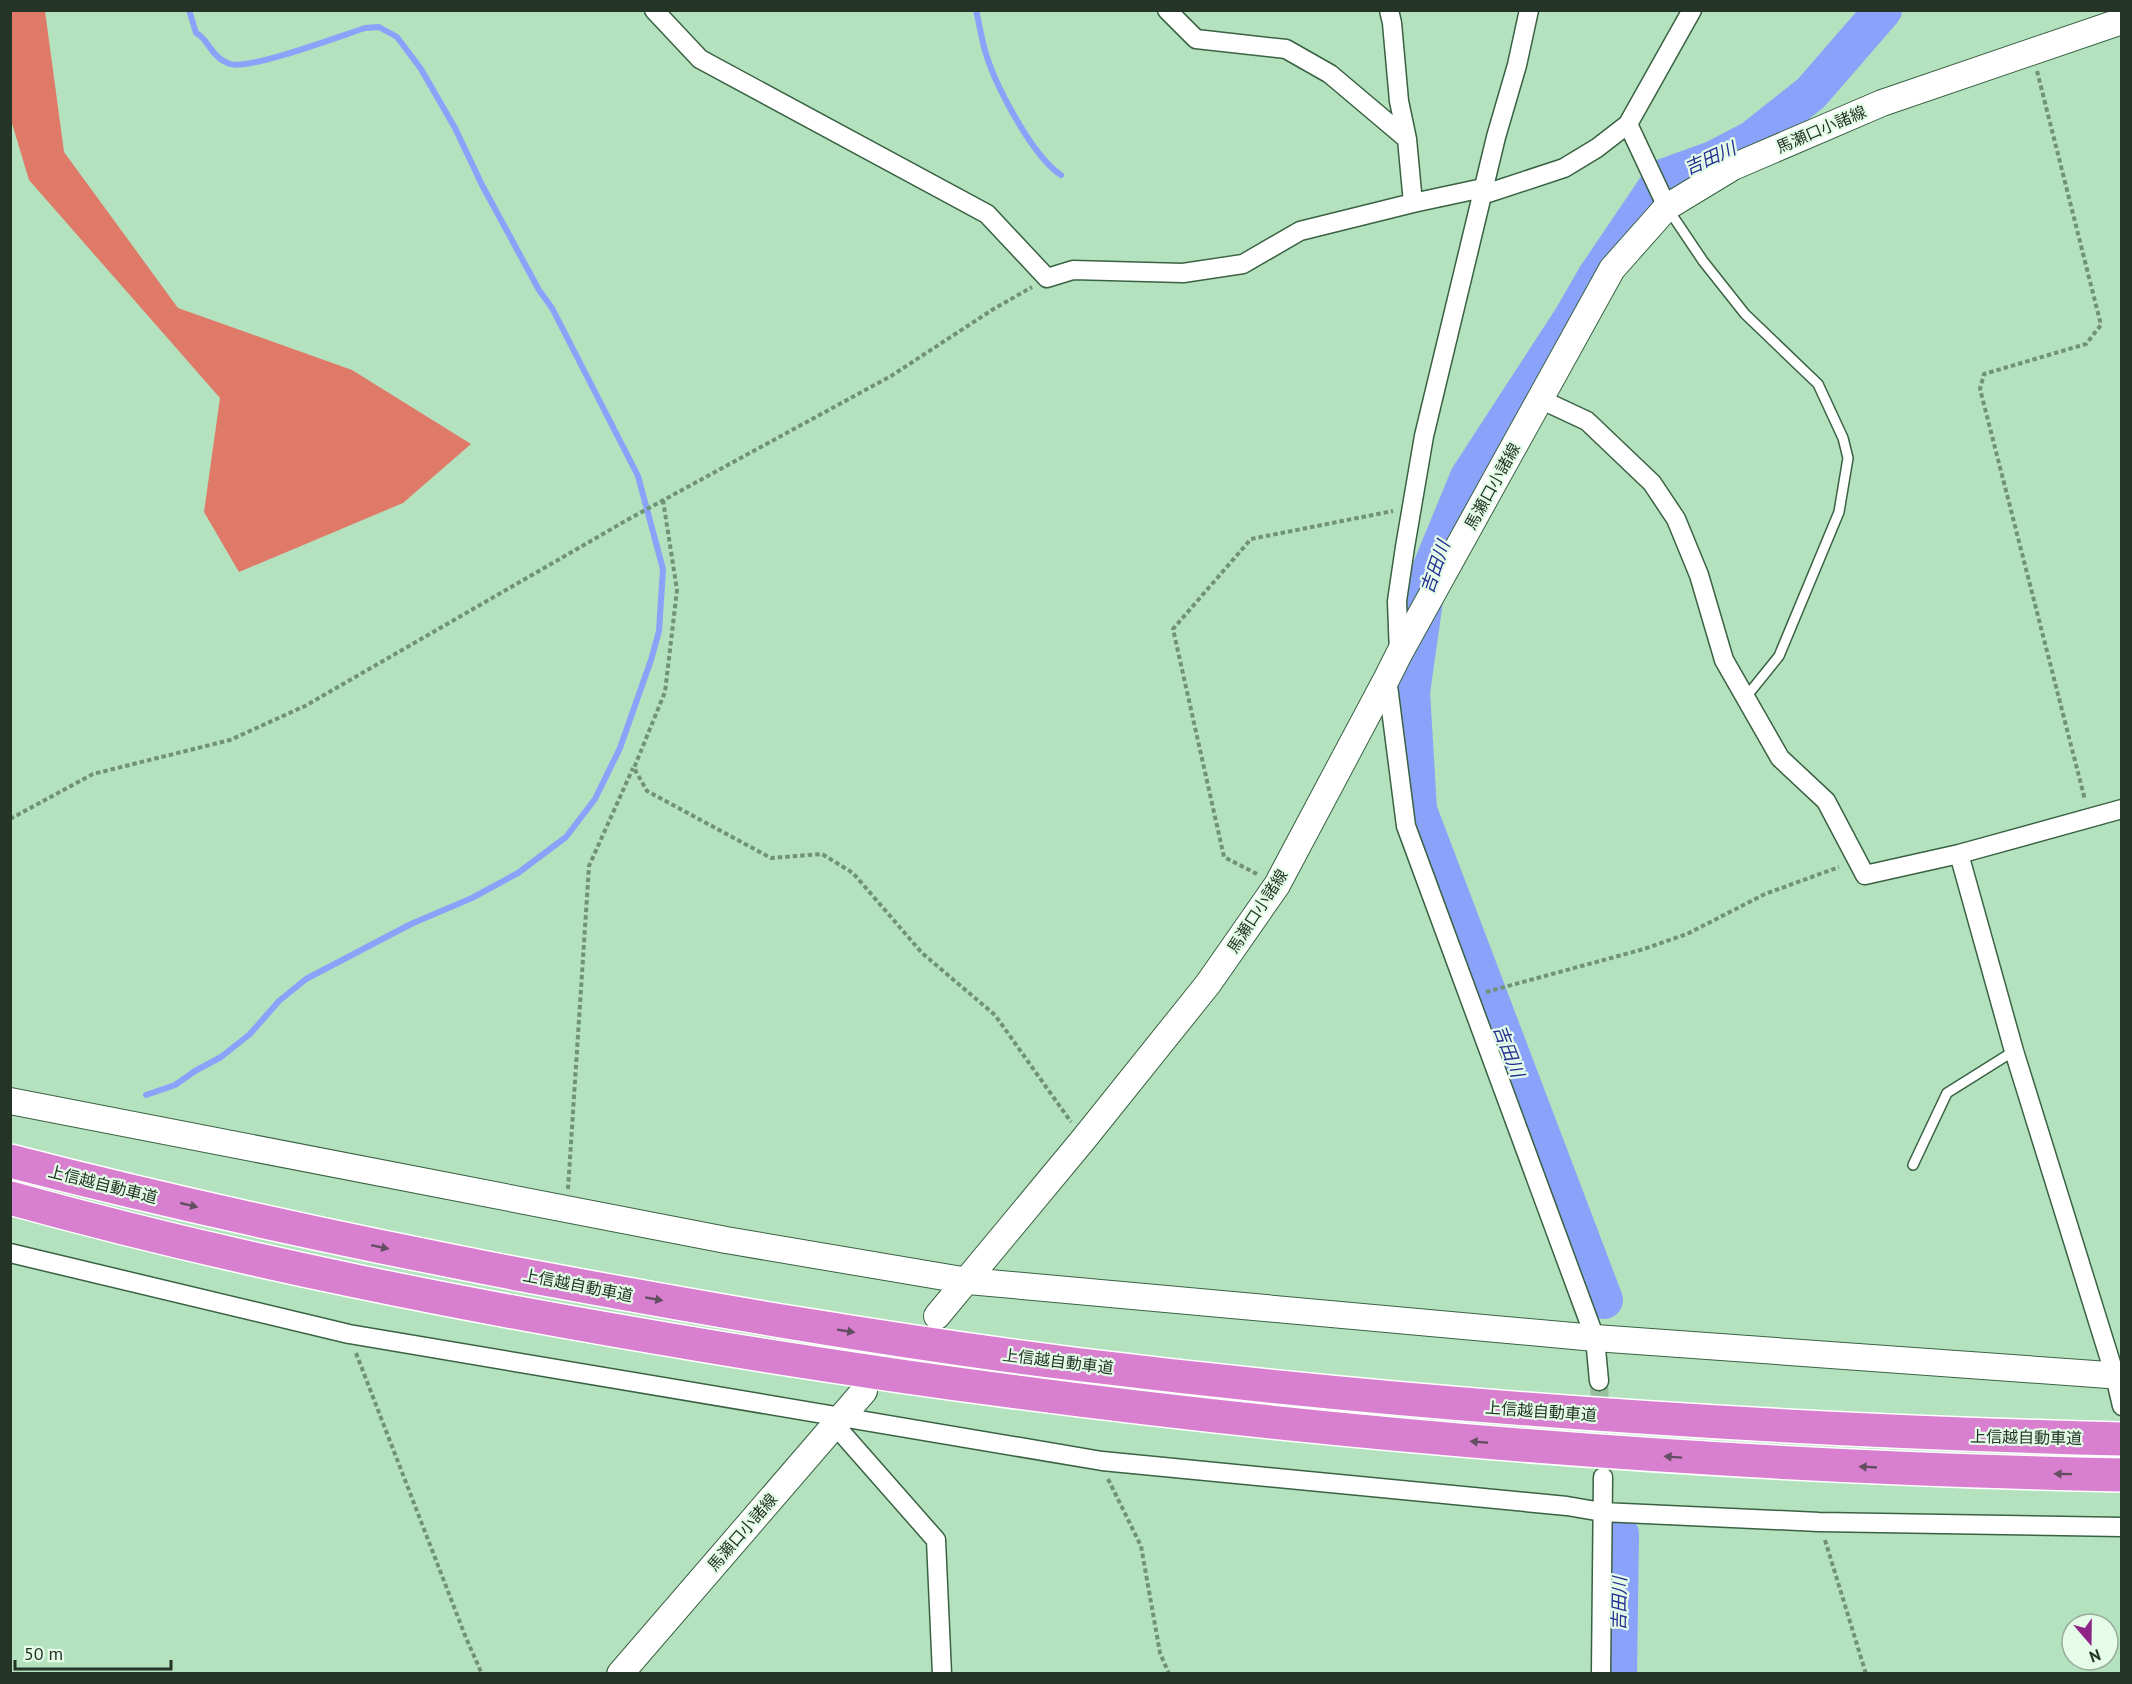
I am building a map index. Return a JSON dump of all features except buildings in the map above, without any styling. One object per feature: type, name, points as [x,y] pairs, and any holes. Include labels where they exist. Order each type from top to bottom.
[{"type":"highway","name":"上信越自動車道","points":[[10,1161],[255,1221],[430,1257],[757,1317],[1069,1364],[1359,1395],[1590,1415],[1941,1434],[2121,1439]]},
{"type":"highway","points":[[10,1198],[88,1220],[253,1259],[587,1326],[911,1379],[1067,1400],[1232,1419],[1590,1452],[1908,1469],[2121,1475]]},
{"type":"main road","name":"馬瀬口小諸線","points":[[937,1316],[968,1281],[1208,984],[1277,885],[1399,654],[1612,269],[1666,207],[1733,167],[1882,104],[2121,21]]},
{"type":"main road","points":[[11,1101],[726,1240],[968,1281],[1595,1338],[2118,1376]]},
{"type":"main road","name":"馬瀬口小諸線","points":[[620,1674],[864,1391]]},
{"type":"street","points":[[654,10],[700,59],[987,214],[1047,279],[1073,270],[1183,273],[1243,264],[1300,231],[1413,202],[1483,192],[1564,168],[1597,148],[1628,124],[1692,10]]},
{"type":"street","points":[[1167,10],[1197,39],[1286,49],[1330,74],[1407,139]]},
{"type":"street","points":[[1389,10],[1399,101],[1407,139],[1413,202]]},
{"type":"street","points":[[1399,654],[1397,601],[1424,436],[1529,10]]},
{"type":"street","points":[[1628,124],[1666,207]]},
{"type":"street","points":[[1540,399],[1587,421],[1652,483],[1676,519],[1699,575],[1724,660],[1780,758],[1826,801],[1865,875],[1959,854],[2121,809]]},
{"type":"street","points":[[1387,678],[1406,826],[1595,1338],[1599,1381]]},
{"type":"street","points":[[1959,854],[2014,1051],[2118,1376],[2121,1406]]},
{"type":"street","points":[[10,1253],[349,1334],[838,1420],[1102,1461],[1556,1505],[1602,1512],[1819,1522],[2121,1527]]},
{"type":"street","points":[[838,1420],[936,1539],[942,1674]]},
{"type":"street","points":[[1601,1674],[1603,1477]]},
{"type":"lane","points":[[1666,207],[1703,261],[1745,314],[1818,384],[1843,438],[1848,458],[1839,512],[1779,657],[1746,697]]},
{"type":"lane","points":[[1913,1165],[1947,1093],[2014,1051]]},
{"type":"path","points":[[2032,52],[2102,325],[2086,344],[1984,374],[1980,389],[2090,818]]},
{"type":"path","points":[[10,819],[93,774],[230,741],[305,706],[663,500],[891,376],[992,310],[1047,279]]},
{"type":"path","points":[[566,1209],[589,866],[634,768],[665,692],[677,590],[663,500]]},
{"type":"path","points":[[1277,885],[1224,856],[1173,629],[1251,539],[1412,507]]},
{"type":"path","points":[[634,768],[647,791],[771,858],[822,854],[853,873],[922,953],[995,1015],[1083,1140]]},
{"type":"path","points":[[1469,997],[1644,949],[1688,934],[1766,894],[1857,860]]},
{"type":"path","points":[[349,1334],[482,1674]]},
{"type":"path","points":[[1102,1461],[1111,1489],[1141,1546],[1160,1653],[1170,1674]]},
{"type":"path","points":[[1819,1522],[1866,1674]]},
{"type":"shaded area","points":[[10,11],[45,11],[64,152],[178,308],[352,370],[471,444],[403,503],[239,572],[204,512],[220,398],[29,180],[11,120]]},
{"type":"waterway","points":[[146,1095],[175,1085],[221,1057],[250,1034],[279,1001],[306,979],[411,924],[472,898],[518,873],[566,837],[595,799],[620,748],[659,631],[663,569],[638,476],[552,308],[539,290],[482,185],[455,128],[421,69],[397,37],[379,27],[365,28],[275,57],[241,65],[230,64],[218,57],[204,39],[196,33],[189,10]]},
{"type":"waterway","points":[[976,10],[984,47],[1005,98],[1038,152],[1061,175]]},
{"type":"waterway","name":"吉田川","points":[[1604,1300],[1418,810],[1411,692],[1426,586],[1469,477],[1573,317],[1596,277],[1663,178],[1713,160],[1753,139],[1811,93],[1883,10]]},
{"type":"waterway","name":"吉田川","points":[[1618,1674],[1620,1534]]},
{"type":"tunnel","points":[[1599,1381],[1602,1457]]}]
